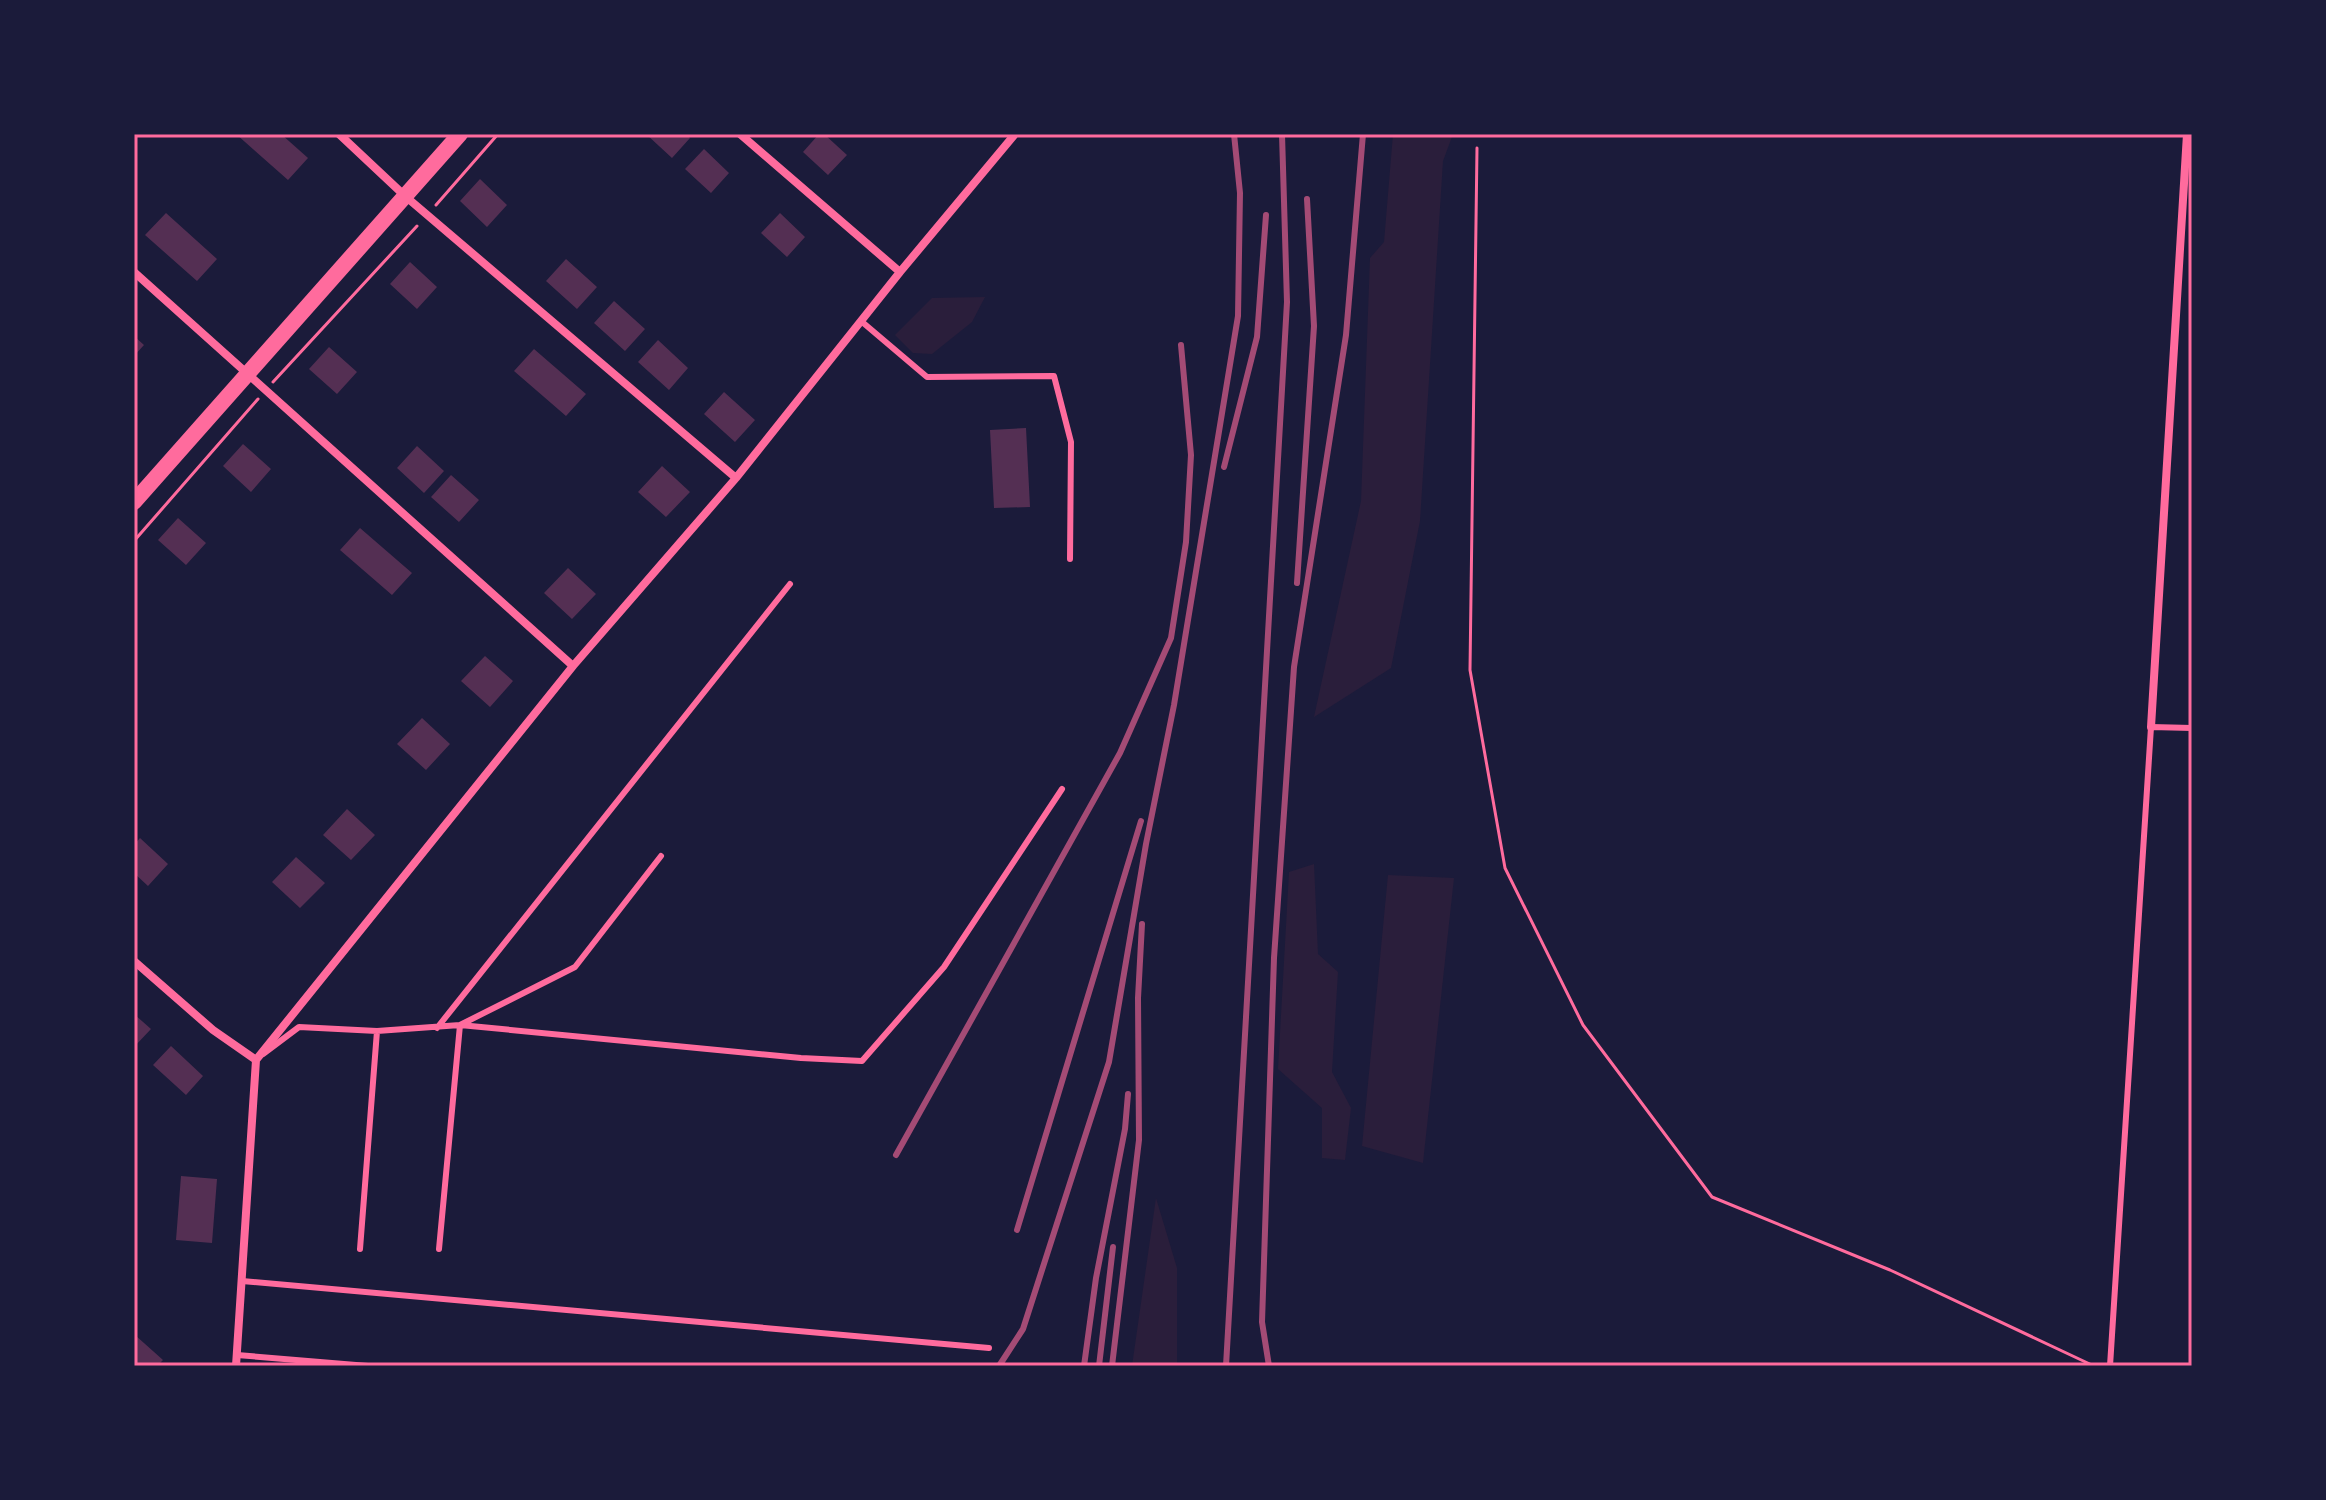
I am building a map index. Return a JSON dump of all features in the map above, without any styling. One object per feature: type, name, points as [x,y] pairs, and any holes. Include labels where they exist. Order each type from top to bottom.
[{"type":"main road","points":[[134,502],[460,134]]},
{"type":"street","points":[[339,134],[405,196],[736,478]]},
{"type":"street","points":[[740,134],[900,272]]},
{"type":"street","points":[[236,1366],[256,1060],[573,666],[736,478],[1015,134]]},
{"type":"street","points":[[2151,727],[2187,134]]},
{"type":"street","points":[[134,272],[573,666]]},
{"type":"street","points":[[134,961],[213,1030],[256,1060]]},
{"type":"lane","points":[[861,321],[927,377],[1054,376],[1071,442],[1070,559]]},
{"type":"lane","points":[[437,1028],[790,584]]},
{"type":"lane","points":[[2110,1366],[2151,727],[2192,728]]},
{"type":"lane","points":[[256,1060],[299,1027],[377,1031],[460,1025],[801,1058],[862,1061],[944,967],[1062,789]]},
{"type":"lane","points":[[460,1025],[575,967],[661,856]]},
{"type":"lane","points":[[439,1249],[460,1025]]},
{"type":"lane","points":[[360,1249],[377,1031]]},
{"type":"lane","points":[[242,1281],[989,1348]]},
{"type":"lane","points":[[237,1355],[368,1366]]},
{"type":"path","points":[[134,541],[498,134]]},
{"type":"path","points":[[1477,148],[1470,670],[1505,868],[1583,1025],[1712,1197],[1890,1270],[2094,1366]]},
{"type":"shaded area","points":[[1393,134],[1453,134],[1443,161],[1420,521],[1391,668],[1314,717],[1361,501],[1370,258],[1384,242]]},
{"type":"shaded area","points":[[985,297],[972,322],[932,354],[913,353],[895,335],[932,298]]},
{"type":"shaded area","points":[[1314,864],[1318,954],[1338,972],[1332,1072],[1351,1108],[1345,1160],[1322,1158],[1322,1108],[1278,1069],[1289,872]]},
{"type":"shaded area","points":[[1388,875],[1454,878],[1423,1163],[1362,1146]]},
{"type":"shaded area","points":[[1156,1198],[1177,1268],[1177,1366],[1132,1366]]},
{"type":"building","points":[[236,134],[281,134],[308,158],[288,180]]},
{"type":"building","points":[[646,134],[686,134],[690,138],[672,158]]},
{"type":"building","points":[[819,134],[824,134],[847,155],[828,175],[803,152]]},
{"type":"building","points":[[704,149],[729,173],[711,193],[685,169]]},
{"type":"building","points":[[480,179],[507,205],[487,227],[460,201]]},
{"type":"building","points":[[166,213],[217,259],[197,281],[145,235]]},
{"type":"building","points":[[780,213],[805,237],[787,257],[761,233]]},
{"type":"building","points":[[566,259],[597,287],[577,309],[546,281]]},
{"type":"building","points":[[410,262],[437,287],[417,309],[390,284]]},
{"type":"building","points":[[614,301],[645,329],[625,351],[594,323]]},
{"type":"building","points":[[134,336],[144,345],[134,356]]},
{"type":"building","points":[[658,340],[688,368],[669,390],[638,362]]},
{"type":"building","points":[[329,347],[357,372],[337,394],[309,369]]},
{"type":"building","points":[[534,349],[586,394],[566,416],[514,371]]},
{"type":"building","points":[[724,392],[755,420],[735,442],[704,414]]},
{"type":"building","points":[[1026,428],[1030,507],[994,508],[990,430]]},
{"type":"building","points":[[243,444],[271,469],[251,492],[223,466]]},
{"type":"building","points":[[417,446],[444,471],[424,493],[397,468]]},
{"type":"building","points":[[662,466],[690,492],[666,517],[638,492]]},
{"type":"building","points":[[451,475],[479,500],[459,522],[431,497]]},
{"type":"building","points":[[178,518],[206,543],[186,565],[158,540]]},
{"type":"building","points":[[360,528],[412,573],[392,595],[340,550]]},
{"type":"building","points":[[568,568],[596,594],[572,619],[544,593]]},
{"type":"building","points":[[485,656],[513,681],[490,707],[461,681]]},
{"type":"building","points":[[422,718],[450,744],[426,770],[397,744]]},
{"type":"building","points":[[347,809],[375,835],[351,860],[323,835]]},
{"type":"building","points":[[140,838],[168,864],[148,886],[134,873],[134,845]]},
{"type":"building","points":[[296,857],[325,883],[300,908],[272,882]]},
{"type":"building","points":[[134,1014],[151,1029],[134,1047]]},
{"type":"building","points":[[171,1046],[203,1076],[186,1095],[153,1065]]},
{"type":"building","points":[[181,1176],[217,1179],[212,1243],[176,1240]]},
{"type":"building","points":[[135,1335],[163,1360],[157,1366],[134,1366]]},
{"type":"railway","points":[[999,1366],[1023,1329],[1109,1062],[1146,844],[1174,705],[1238,316],[1240,193],[1234,134]]},
{"type":"railway","points":[[1226,1366],[1287,302],[1282,134]]},
{"type":"railway","points":[[1269,1366],[1262,1322],[1274,958],[1294,667],[1346,335],[1363,134]]},
{"type":"railway","points":[[1297,583],[1314,326],[1307,199]]},
{"type":"railway","points":[[1224,467],[1257,337],[1266,215]]},
{"type":"railway","points":[[896,1155],[1120,753],[1171,638],[1186,542],[1191,455],[1181,345]]},
{"type":"railway","points":[[1017,1230],[1141,821]]},
{"type":"railway","points":[[1112,1366],[1139,1140],[1138,998],[1142,924]]},
{"type":"railway","points":[[1084,1366],[1096,1278],[1125,1129],[1128,1094]]},
{"type":"railway","points":[[1099,1366],[1113,1247]]}]
